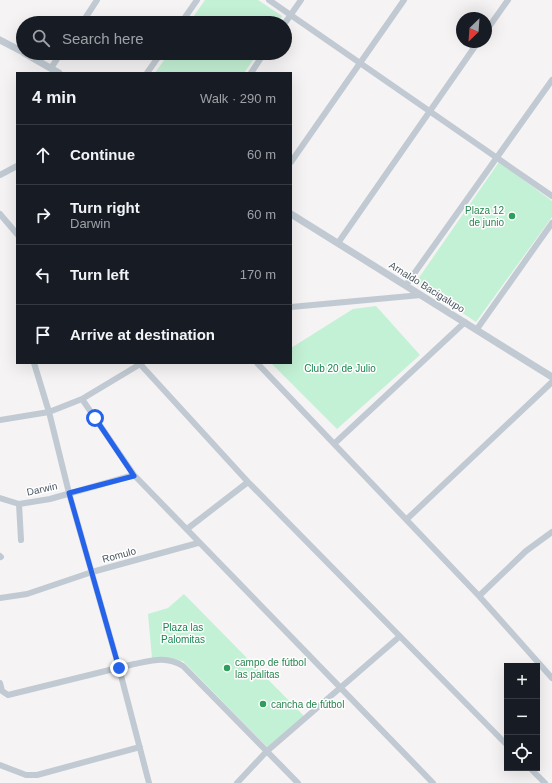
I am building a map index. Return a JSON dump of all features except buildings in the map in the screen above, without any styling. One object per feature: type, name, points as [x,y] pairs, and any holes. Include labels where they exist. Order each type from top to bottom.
[{"type":"street","points":[[87,16],[97,0]]},
{"type":"street","points":[[186,16],[197,0]]},
{"type":"street","points":[[269,0],[290,15],[301,0]]},
{"type":"street","points":[[292,161],[404,0]]},
{"type":"street","points":[[492,23],[508,0]]},
{"type":"street","points":[[292,16],[552,196]]},
{"type":"street","points":[[0,40],[16,49]]},
{"type":"street","points":[[338,243],[474,48]]},
{"type":"street","points":[[37,60],[57,72]]},
{"type":"street","points":[[51,68],[57,60]]},
{"type":"street","points":[[148,72],[156,60]]},
{"type":"street","points":[[252,72],[259,60]]},
{"type":"street","points":[[406,285],[496,156],[552,80]]},
{"type":"street","points":[[0,175],[16,167]]},
{"type":"street","points":[[0,214],[16,233]]},
{"type":"street","name":"Arnaldo Bacigalupo","points":[[292,215],[551,376]]},
{"type":"street","points":[[477,329],[552,223]]},
{"type":"street","points":[[292,307],[423,295]]},
{"type":"street","points":[[335,443],[465,322]]},
{"type":"street","points":[[34,364],[49,412],[69,493],[119,668],[149,783]]},
{"type":"street","points":[[0,420],[49,412],[82,399],[139,364]]},
{"type":"street","points":[[142,364],[248,482],[504,742]]},
{"type":"street","points":[[259,364],[551,673]]},
{"type":"street","points":[[407,519],[551,376]]},
{"type":"street","points":[[82,399],[134,476],[433,783]]},
{"type":"street","name":"Darwin","points":[[0,498],[19,504],[134,476]]},
{"type":"street","points":[[187,529],[248,482]]},
{"type":"street","points":[[19,504],[21,540]]},
{"type":"street","points":[[479,596],[526,551],[552,532]]},
{"type":"street","name":"Romulo","points":[[0,598],[27,594],[92,572],[198,543]]},
{"type":"street","points":[[237,783],[266,752],[399,637]]},
{"type":"street","points":[[0,683],[2,691],[8,695],[141,662],[168,659],[182,665],[298,783]]},
{"type":"street","points":[[0,765],[26,775],[37,775],[140,747]]},
{"type":"street","points":[[533,771],[545,783]]},
{"type":"green space","points":[[205,0],[258,0],[282,16],[194,16]]},
{"type":"green space","points":[[164,60],[253,60],[245,72],[156,72]]},
{"type":"green space","name":"Plaza 12 de junio","points":[[499,162],[552,201],[552,217],[476,322],[416,282]]},
{"type":"green space","name":"Club 20 de Julio","points":[[376,306],[420,355],[337,429],[272,364],[292,364],[292,347],[353,309]]},
{"type":"green space","name":"Plaza las Palomitas","points":[[184,594],[304,716],[268,748],[183,661],[152,658],[148,614],[168,608]]},
{"type":"place","name":"Plaza 12 de junio","points":[[512,216]]},
{"type":"place","name":"campo de fútbol las palitas","points":[[227,668]]},
{"type":"place","name":"cancha de fútbol","points":[[263,704]]},
{"type":"route","points":[[95,418],[134,476],[69,493],[119,668]]}]
